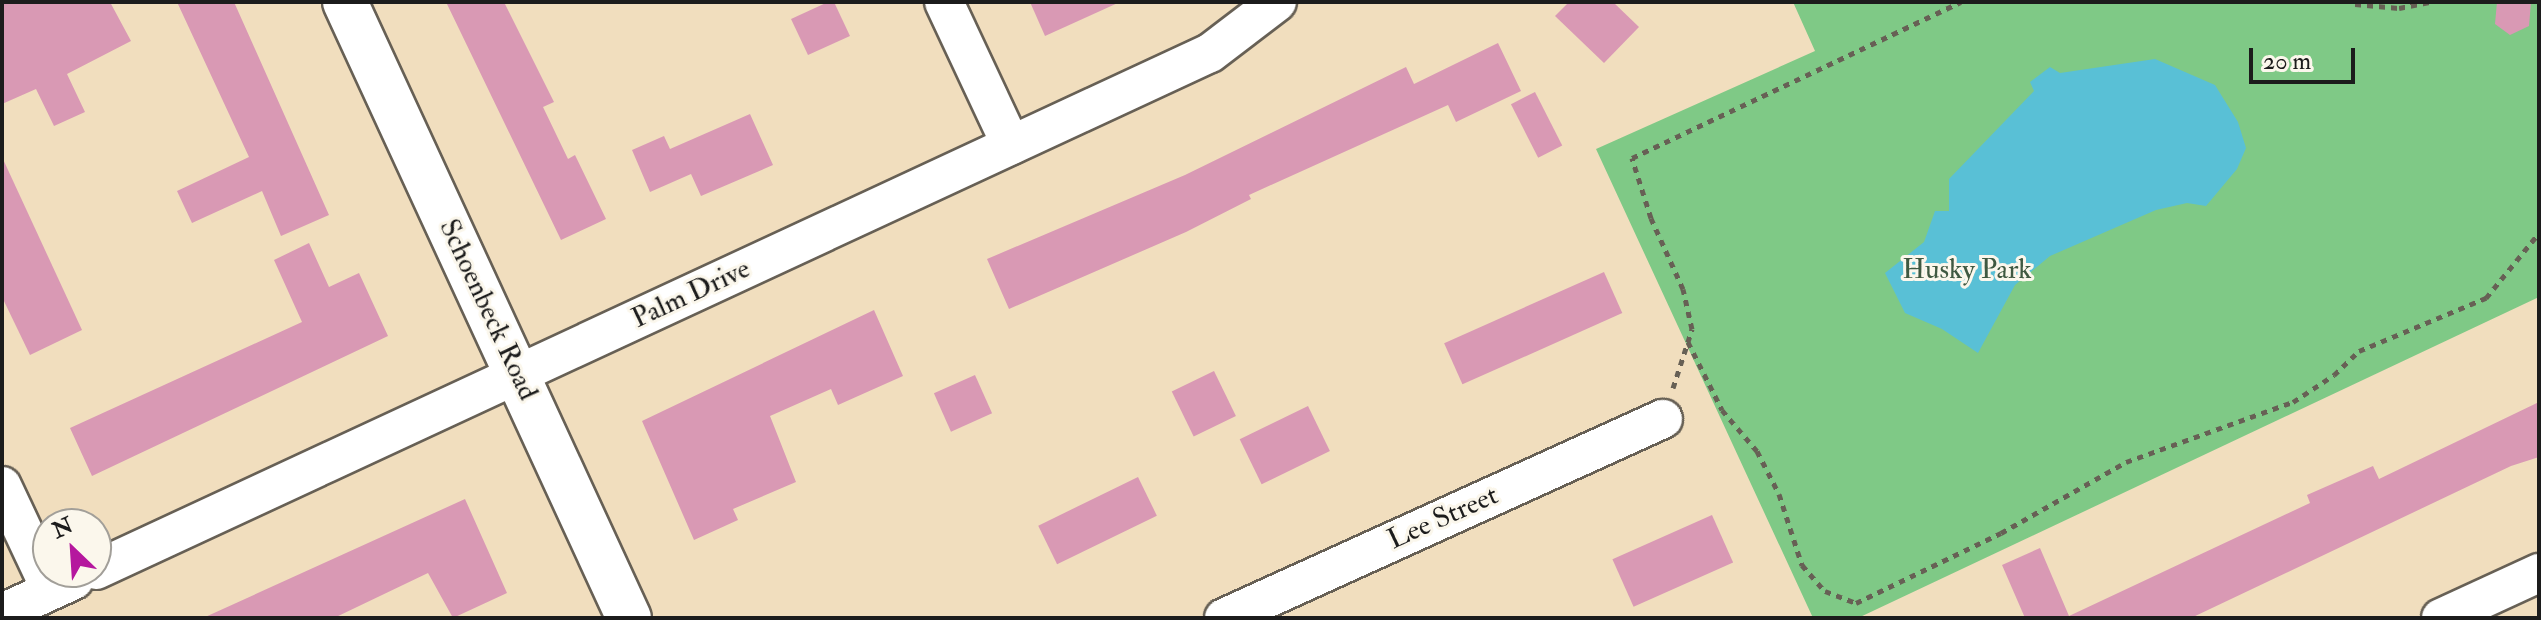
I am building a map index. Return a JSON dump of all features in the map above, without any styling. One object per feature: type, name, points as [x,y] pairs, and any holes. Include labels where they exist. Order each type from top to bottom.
[{"type":"main road","name":"Schoenbeck Road","points":[[345,2],[629,618]]},
{"type":"street","points":[[944,2],[1011,145]]},
{"type":"street","name":"Palm Drive","points":[[112,563],[1210,53],[1277,2]]},
{"type":"street","name":"Lee Street","points":[[1224,618],[1663,419]]},
{"type":"street","points":[[2,486],[51,590]]},
{"type":"street","points":[[2441,618],[2539,573]]},
{"type":"street","name":"Palm Drive","points":[[2,613],[56,588]]},
{"type":"path","points":[[1663,419],[1692,329],[1683,289],[1651,218],[1632,158],[1961,2]]},
{"type":"path","points":[[2355,4],[2399,8],[2429,2]]},
{"type":"path","points":[[1688,342],[1722,410],[1757,451],[1779,494],[1802,565],[1825,591],[1856,603],[2001,533],[2126,462],[2293,402],[2334,375],[2359,351],[2486,298],[2539,233]]},
{"type":"green space","name":"Husky Park","points":[[1793,2],[2539,2],[2539,297],[1858,618],[1813,618],[1596,149],[1815,51]]},
{"type":"water","points":[[2155,59],[2215,85],[2238,122],[2246,148],[2237,169],[2206,206],[2187,203],[2156,210],[2050,256],[2015,285],[1978,353],[1942,329],[1905,313],[1885,273],[1924,242],[1935,211],[1949,211],[1949,179],[2034,91],[2030,82],[2050,67],[2060,73]]},
{"type":"building","points":[[2,2],[110,2],[131,41],[67,74],[85,112],[54,126],[36,89],[2,104]]},
{"type":"building","points":[[177,2],[234,2],[329,215],[281,236],[262,191],[192,223],[177,191],[249,157]]},
{"type":"building","points":[[446,2],[504,2],[554,102],[543,107],[568,159],[575,155],[606,219],[561,240]]},
{"type":"building","points":[[834,2],[850,36],[808,55],[791,19]]},
{"type":"building","points":[[1030,2],[1120,2],[1045,36]]},
{"type":"building","points":[[1569,2],[1613,2],[1639,27],[1604,63],[1555,16]]},
{"type":"building","points":[[2497,2],[2531,2],[2529,26],[2510,35],[2495,24]]},
{"type":"building","points":[[1498,43],[1521,91],[1456,122],[1448,105],[1249,195],[1251,199],[1186,232],[1009,309],[987,259],[1185,175],[1406,67],[1414,84]]},
{"type":"building","points":[[1535,92],[1562,145],[1538,158],[1511,104]]},
{"type":"building","points":[[750,114],[773,165],[701,196],[691,174],[650,192],[632,150],[664,136],[670,149]]},
{"type":"building","points":[[2,157],[82,330],[30,355],[2,297]]},
{"type":"building","points":[[309,243],[329,287],[359,273],[388,336],[92,476],[70,428],[302,322],[274,260]]},
{"type":"building","points":[[1604,272],[1622,313],[1462,384],[1444,343]]},
{"type":"building","points":[[874,310],[903,376],[838,405],[831,389],[770,416],[796,482],[733,509],[738,520],[694,540],[642,421]]},
{"type":"building","points":[[1214,371],[1236,416],[1194,437],[1172,392]]},
{"type":"building","points":[[975,375],[992,413],[951,432],[934,393]]},
{"type":"building","points":[[2539,402],[2539,457],[2511,466],[2191,618],[2025,618],[2002,565],[2040,548],[2069,616],[2310,503],[2307,495],[2373,466],[2379,479]]},
{"type":"building","points":[[1308,406],[1330,451],[1262,484],[1240,439]]},
{"type":"building","points":[[1138,477],[1157,516],[1057,564],[1038,526]]},
{"type":"building","points":[[465,499],[507,593],[453,618],[428,573],[334,618],[203,618]]},
{"type":"building","points":[[1712,515],[1733,563],[1634,607],[1612,559]]}]
